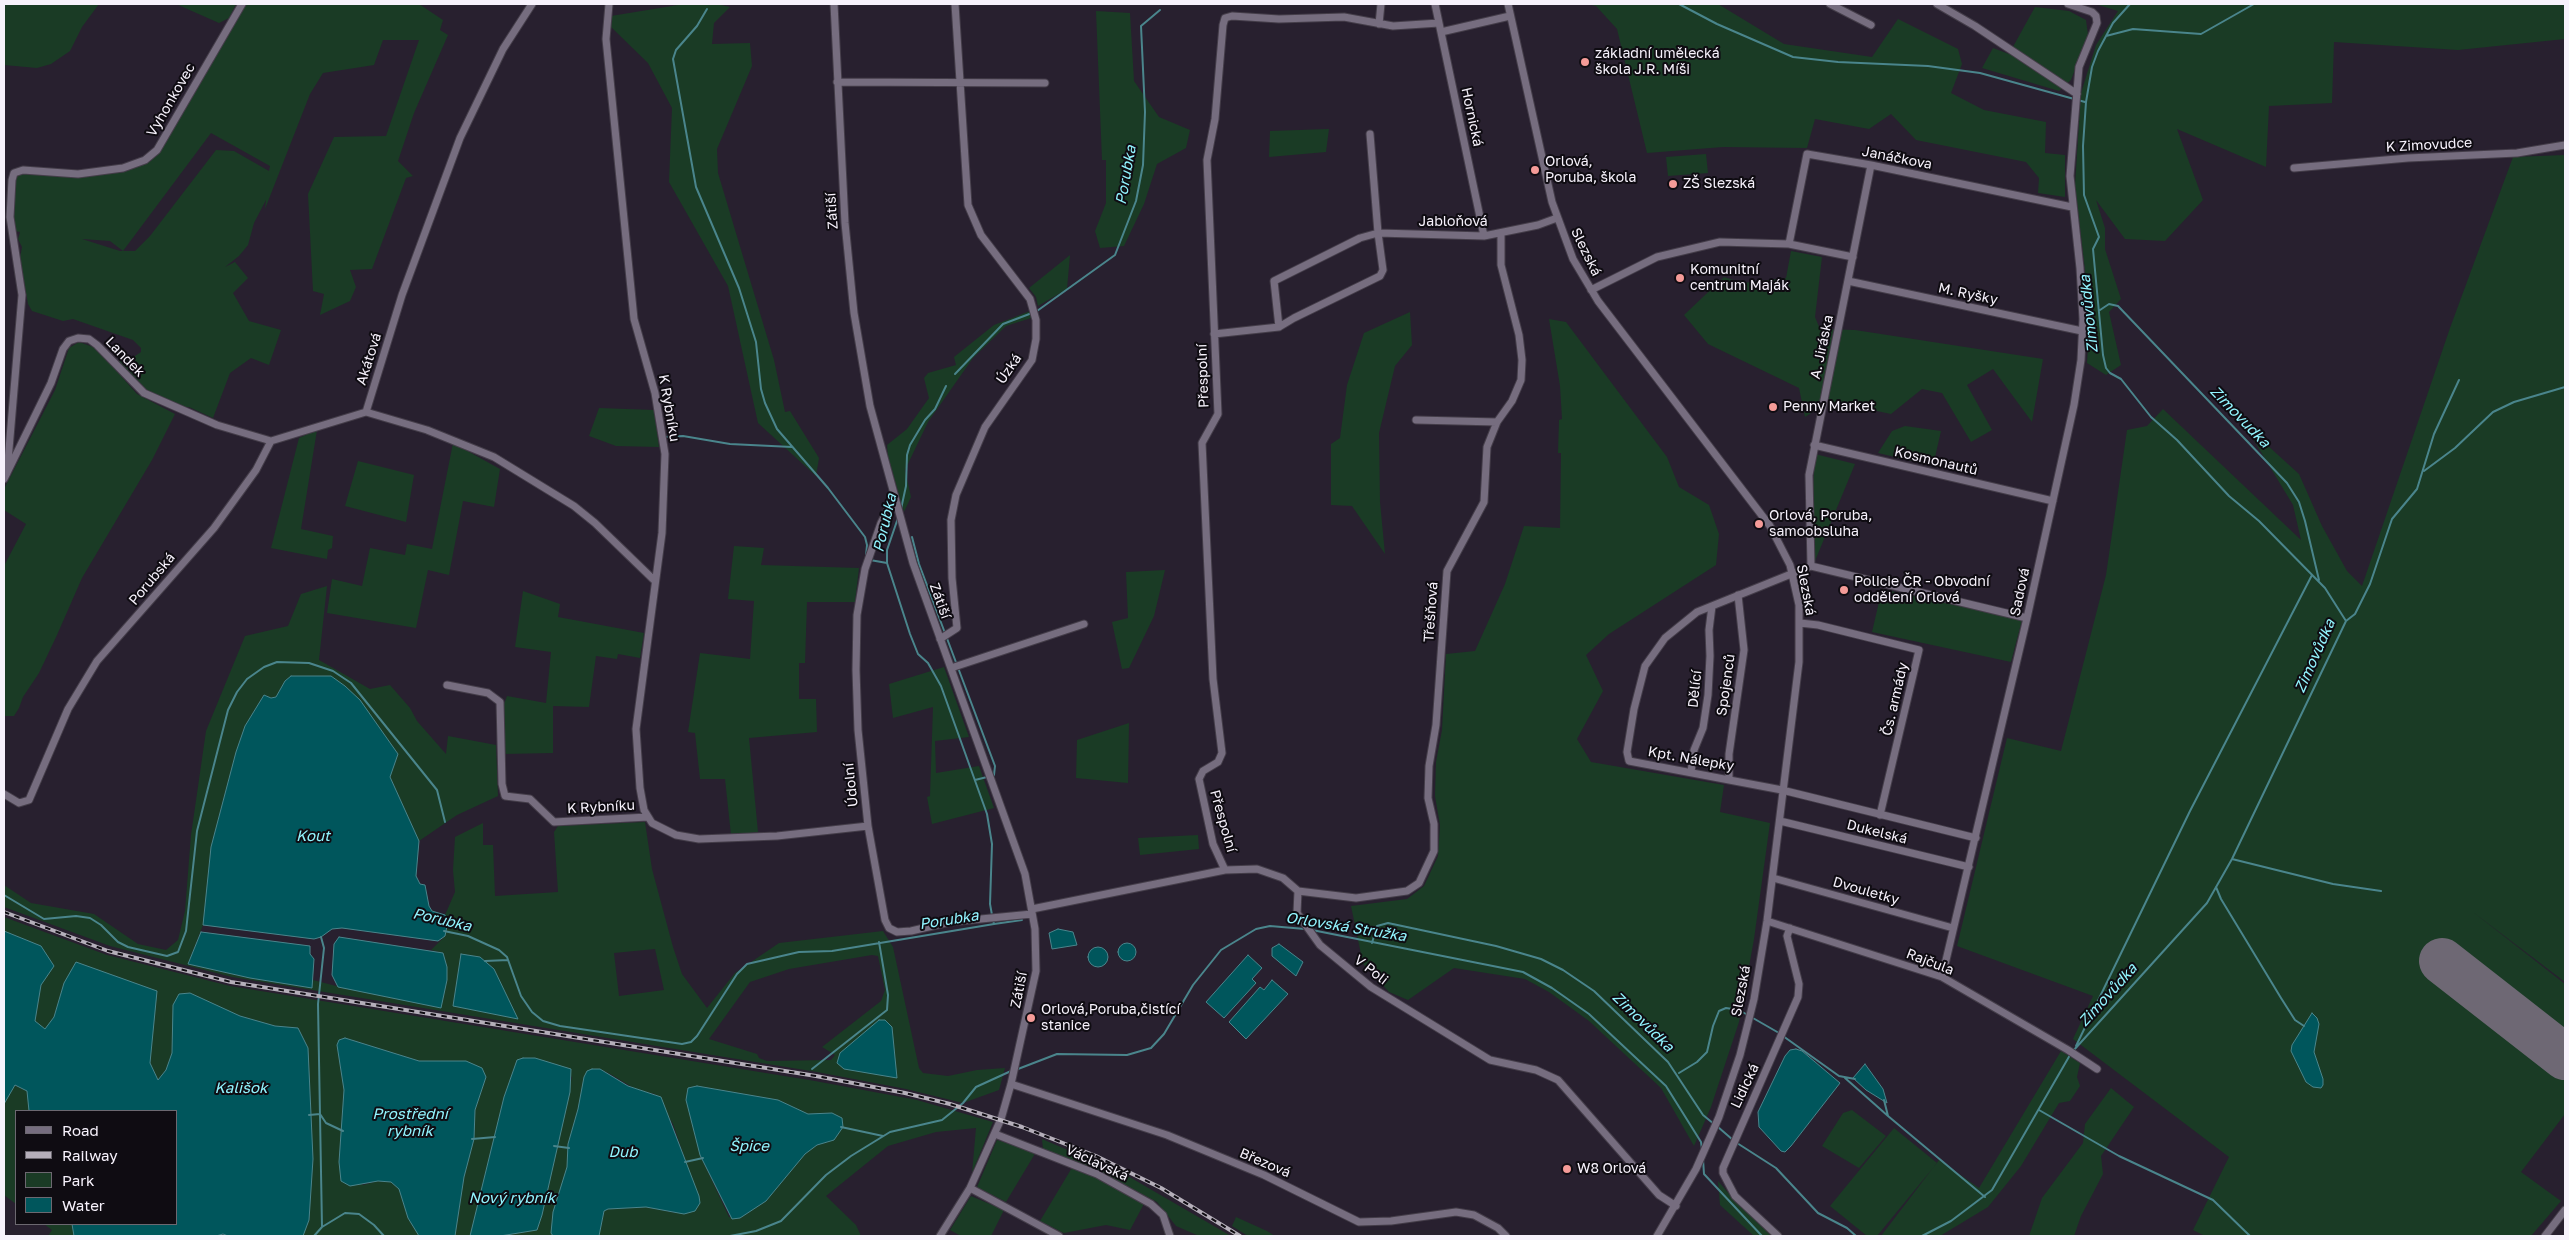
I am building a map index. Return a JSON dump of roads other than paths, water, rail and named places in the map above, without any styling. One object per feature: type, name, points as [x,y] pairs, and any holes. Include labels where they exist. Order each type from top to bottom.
[{"type":"street","name":"Vyhonkovec","points":[[5,476],[22,295],[10,217],[14,173],[23,170],[78,174],[123,168],[145,160],[157,150],[242,4]]},
{"type":"street","name":"Akátová","points":[[366,412],[402,295],[460,138],[503,49],[532,4]]},
{"type":"street","name":"K Rybníku","points":[[608,4],[606,39],[634,319],[655,392],[665,454],[662,533],[636,729],[640,788],[644,810],[652,822],[676,835],[699,839],[777,836],[868,826]]},
{"type":"street","name":"Zátiší","points":[[834,4],[845,224],[854,313],[870,406],[913,563],[1025,874],[1035,929],[1036,971],[1011,1084],[995,1134],[970,1188],[940,1236]]},
{"type":"street","name":"Úzká","points":[[940,639],[957,628],[952,578],[950,520],[956,496],[985,427],[1032,360],[1036,338],[1036,320],[1030,298],[981,235],[968,205],[958,82],[955,4]]},
{"type":"street","points":[[1379,24],[1381,4]]},
{"type":"street","name":"Hornická","points":[[1435,4],[1484,236]]},
{"type":"street","name":"Slezská","points":[[1508,4],[1543,168],[1556,218],[1573,259],[1591,290],[1762,514],[1782,549],[1792,575],[1800,623],[1800,662],[1782,790],[1773,878],[1754,999],[1740,1055],[1708,1143],[1676,1206],[1657,1236]]},
{"type":"street","points":[[1830,4],[1871,25]]},
{"type":"street","points":[[1937,4],[1975,26],[2076,94]]},
{"type":"street","name":"Sadová","points":[[1942,977],[2027,618],[2074,405],[2082,331],[2080,268],[2070,176],[2079,67],[2097,23],[2096,16],[2092,12],[2068,4]]},
{"type":"street","name":"Přespolní","points":[[1225,870],[1213,844],[1199,779],[1203,771],[1218,762],[1222,753],[1212,669],[1202,444],[1218,414],[1207,160],[1215,119],[1226,18],[1232,16],[1278,19],[1344,18],[1393,26],[1439,23]]},
{"type":"street","points":[[1441,32],[1510,16]]},
{"type":"street","points":[[838,82],[1045,83]]},
{"type":"street","points":[[1214,334],[1279,327],[1380,276],[1383,270],[1378,234],[1370,134]]},
{"type":"street","name":"K Zimovudce","points":[[2294,168],[2408,158],[2517,152],[2565,145]]},
{"type":"street","name":"Janáčkova","points":[[1789,244],[1807,154],[1871,165],[2072,207]]},
{"type":"street","name":"A. Jiráska","points":[[1811,566],[1808,493],[1814,445],[1871,165]]},
{"type":"street","name":"Jabloňová","points":[[1279,327],[1274,281],[1360,238],[1378,234],[1484,236],[1501,234],[1556,218]]},
{"type":"street","name":"Třešňová","points":[[1298,891],[1356,898],[1407,891],[1419,883],[1434,851],[1434,824],[1428,798],[1429,766],[1436,725],[1447,571],[1484,502],[1487,447],[1497,422],[1512,400],[1521,380],[1522,360],[1519,335],[1501,265],[1501,234]]},
{"type":"street","points":[[1591,290],[1627,270],[1679,250],[1720,242],[1789,244],[1853,257]]},
{"type":"street","name":"M. Ryšky","points":[[1848,281],[2082,331]]},
{"type":"street","name":"Landek","points":[[5,476],[51,383],[63,349],[69,341],[78,338],[89,339],[98,345],[144,392],[217,425],[272,441]]},
{"type":"street","points":[[272,441],[366,412],[427,430],[494,457],[574,506],[595,523],[655,581]]},
{"type":"street","points":[[1416,420],[1497,422]]},
{"type":"street","name":"Porubská","points":[[4,794],[19,803],[29,800],[68,709],[97,661],[214,528],[256,470],[272,441]]},
{"type":"street","name":"Kosmonautů","points":[[1814,445],[2053,501]]},
{"type":"street","name":"Údolní","points":[[894,497],[881,523],[865,568],[857,615],[858,730],[868,826],[882,907],[889,928],[897,932],[911,931],[950,922],[1032,912]]},
{"type":"street","points":[[1811,566],[2027,618]]},
{"type":"street","name":"Kpt. Nálepky","points":[[1782,790],[1629,761],[1627,752],[1634,709],[1645,666],[1665,638],[1697,612],[1811,566]]},
{"type":"street","name":"Spojenců","points":[[1729,779],[1729,754],[1744,650],[1738,595]]},
{"type":"street","name":"Dělící","points":[[1691,772],[1694,750],[1703,728],[1708,695],[1709,630],[1712,606]]},
{"type":"street","name":"Čs. armády","points":[[1800,623],[1818,624],[1919,650],[1880,814]]},
{"type":"street","points":[[951,668],[1084,624]]},
{"type":"street","name":"K Rybníku","points":[[447,685],[488,693],[500,702],[502,784],[505,796],[530,799],[554,822],[648,817]]},
{"type":"street","points":[[1782,790],[1976,838]]},
{"type":"street","name":"Dukelská","points":[[1780,821],[1969,867]]},
{"type":"street","points":[[1032,912],[1225,870],[1257,869],[1284,878],[1298,891]]},
{"type":"street","name":"Dvouletky","points":[[1773,878],[1953,928]]},
{"type":"street","name":"V Poli","points":[[1298,891],[1297,913],[1320,945],[1371,987],[1490,1060],[1536,1070],[1558,1080],[1659,1195],[1676,1206]]},
{"type":"street","name":"Rajčula","points":[[1767,920],[1942,977],[2077,1055],[2097,1069]]},
{"type":"street","name":"Lidická","points":[[1778,1236],[1735,1196],[1723,1173],[1723,1168],[1798,997],[1799,984],[1788,936],[1790,928]]},
{"type":"street","name":"Březová","points":[[1011,1084],[1167,1135],[1264,1175],[1360,1222],[1392,1221],[1456,1212],[1474,1215],[1498,1228],[1506,1236]]},
{"type":"street","name":"Václavská","points":[[995,1134],[1097,1174],[1124,1188],[1158,1209],[1166,1222],[1170,1236]]},
{"type":"street","points":[[970,1188],[1059,1236]]},
{"type":"street","points":[[2545,1236],[2565,1210]]},
{"type":"water","name":"Kout","points":[[291,676],[331,676],[345,686],[360,700],[398,754],[390,777],[419,841],[416,876],[420,884],[425,885],[429,906],[432,911],[445,915],[448,921],[445,936],[438,941],[342,928],[332,929],[321,937],[314,939],[203,925],[211,847],[236,752],[245,726],[264,695],[271,698],[276,697],[285,681]]},
{"type":"water","points":[[1058,929],[1073,932],[1077,945],[1052,949],[1049,933]]},
{"type":"water","name":"Kališok","points":[[4,931],[41,946],[54,966],[41,985],[35,1021],[45,1029],[54,1017],[64,983],[76,962],[157,991],[150,1063],[158,1080],[166,1070],[172,1053],[173,1005],[179,994],[190,993],[240,1016],[275,1026],[298,1028],[308,1048],[313,1159],[309,1220],[303,1236],[228,1236],[223,1234],[216,1236],[74,1236],[72,1225],[178,1225],[178,1110],[29,1110],[27,1091],[15,1085],[4,1104]]},
{"type":"water","points":[[201,932],[310,946],[310,954],[314,959],[312,988],[250,978],[188,964]]},
{"type":"water","points":[[339,937],[443,953],[447,967],[447,980],[441,1008],[338,987],[332,975],[334,944]]},
{"type":"water","points":[[1123,943],[1131,943],[1136,948],[1134,959],[1123,961],[1118,956],[1118,948]]},
{"type":"water","points":[[1279,944],[1303,962],[1296,976],[1272,956],[1272,948]]},
{"type":"water","points":[[1098,947],[1105,950],[1108,957],[1105,964],[1098,967],[1091,964],[1088,957],[1091,950]]},
{"type":"water","points":[[461,954],[480,957],[494,969],[518,1019],[453,1006]]},
{"type":"water","points":[[1248,955],[1262,968],[1252,979],[1256,983],[1224,1018],[1206,1002]]},
{"type":"water","points":[[1272,980],[1288,994],[1246,1039],[1229,1022],[1260,987],[1264,990]]},
{"type":"water","points":[[2312,1013],[2317,1018],[2319,1024],[2314,1052],[2323,1079],[2321,1088],[2313,1087],[2306,1082],[2291,1051],[2292,1045]]},
{"type":"water","points":[[879,1020],[885,1020],[892,1027],[897,1078],[844,1069],[837,1063],[840,1053]]},
{"type":"water","name":"Prostřední rybník","points":[[345,1038],[419,1061],[466,1061],[482,1068],[486,1077],[475,1110],[474,1139],[464,1177],[455,1236],[419,1236],[408,1218],[399,1189],[391,1182],[378,1181],[350,1186],[341,1181],[339,1162],[344,1090],[337,1045],[339,1040]]},
{"type":"water","points":[[1790,1050],[1802,1051],[1840,1083],[1785,1152],[1781,1151],[1759,1127],[1758,1112],[1785,1056]]},
{"type":"water","name":"Nový rybník","points":[[535,1058],[571,1069],[570,1092],[542,1215],[537,1230],[500,1236],[470,1236],[504,1097],[517,1060]]},
{"type":"water","points":[[1865,1064],[1883,1089],[1887,1103],[1866,1090],[1853,1078]]},
{"type":"water","name":"Dub","points":[[600,1069],[628,1086],[661,1097],[699,1196],[700,1203],[695,1211],[684,1214],[646,1207],[608,1209],[604,1211],[599,1236],[553,1236],[551,1233],[553,1212],[567,1167],[568,1144],[578,1109],[584,1077],[587,1071]]},
{"type":"water","name":"Špice","points":[[697,1086],[778,1100],[808,1114],[832,1113],[842,1118],[843,1127],[834,1140],[817,1145],[805,1154],[766,1201],[740,1218],[732,1219],[700,1155],[686,1100],[688,1088]]},
{"type":"waterway","points":[[1679,4],[1717,24],[1793,57],[1838,62],[1928,66],[1980,73],[2085,102]]},
{"type":"waterway","name":"Zimovůdka","points":[[2073,1051],[2207,903],[2232,859],[2346,621],[2325,588],[2259,521],[2229,496],[2177,440],[2151,417],[2121,379],[2110,373],[2106,368],[2103,355],[2093,249],[2099,237],[2084,195],[2083,146],[2086,102],[2092,67],[2113,23],[2130,4]]},
{"type":"waterway","points":[[2106,36],[2133,29],[2201,34],[2254,4]]},
{"type":"waterway","points":[[707,9],[697,26],[676,50],[673,59],[696,187],[739,288],[756,342],[761,389],[765,403],[777,429],[828,488],[865,537],[867,545],[866,556]]},
{"type":"waterway","name":"Porubka","points":[[1037,311],[1115,255],[1136,201],[1143,165],[1145,112],[1141,26],[1160,10]]},
{"type":"waterway","name":"Zimovudka","points":[[2100,310],[2109,304],[2118,306],[2287,483],[2299,502],[2319,580]]},
{"type":"waterway","name":"Porubka","points":[[955,374],[1003,324],[1032,313]]},
{"type":"waterway","points":[[2346,621],[2355,614],[2370,584],[2392,519],[2417,489],[2434,434],[2459,380]]},
{"type":"waterway","name":"Porubka","points":[[901,509],[906,486],[907,455],[910,445],[925,420],[935,409],[946,386]]},
{"type":"waterway","points":[[2424,471],[2455,448],[2493,412],[2514,402],[2565,387]]},
{"type":"waterway","points":[[665,437],[683,436],[730,444],[792,447]]},
{"type":"waterway","name":"Porubka","points":[[898,518],[887,550],[887,563],[910,634],[918,654],[928,663],[941,686],[987,814],[992,844],[990,904],[992,915]]},
{"type":"waterway","points":[[912,537],[919,564],[995,766],[994,775],[992,776]]},
{"type":"waterway","points":[[870,560],[887,563]]},
{"type":"waterway","points":[[2076,1046],[2190,811],[2312,575]]},
{"type":"waterway","points":[[4,895],[44,919],[76,916],[90,918],[101,925],[118,942],[128,947],[167,956],[178,952],[186,931],[197,831],[228,710],[237,692],[247,679],[264,667],[277,662],[309,663],[333,671],[351,683],[437,790],[445,822]]},
{"type":"waterway","points":[[975,780],[987,777]]},
{"type":"waterway","points":[[2232,859],[2333,884],[2381,891]]},
{"type":"waterway","points":[[2216,887],[2221,899],[2281,998],[2295,1020],[2304,1026]]},
{"type":"waterway","name":"Porubka","points":[[444,931],[468,936],[499,950],[507,957],[521,996],[532,1012],[543,1021],[560,1026],[682,1044],[691,1042],[697,1036],[737,974],[747,964],[799,952],[832,951],[994,924],[993,920]]},
{"type":"waterway","points":[[994,924],[1022,920]]},
{"type":"waterway","name":"Zimovůdka","points":[[1372,943],[1377,926],[1388,923],[1496,946],[1541,959],[1563,970],[1594,991],[1668,1062],[1703,1115],[1714,1124]]},
{"type":"waterway","name":"Orlovská Stružka","points":[[1018,1069],[1057,1054],[1127,1055],[1151,1048],[1164,1034],[1193,985],[1221,950],[1256,929],[1270,926],[1305,929]]},
{"type":"waterway","name":"Orlovská Stružka","points":[[1312,930],[1523,972],[1552,988],[1589,1014],[1666,1086],[1701,1142],[1702,1149]]},
{"type":"waterway","name":"Porubka","points":[[321,937],[324,948],[318,1004],[322,1227]]},
{"type":"waterway","points":[[812,1069],[887,1010],[888,995],[879,942]]},
{"type":"waterway","points":[[485,961],[508,960]]},
{"type":"waterway","points":[[1679,1073],[1697,1062],[1707,1052],[1713,1026],[1719,1011],[1726,1008],[1739,1010],[1779,1033]]},
{"type":"waterway","points":[[1783,1036],[1839,1076],[1855,1079]]},
{"type":"waterway","name":"Zimovůdka","points":[[1922,1236],[1951,1221],[1992,1190],[2070,1055]]},
{"type":"waterway","name":"Orlovská Stružka","points":[[730,1236],[756,1231],[781,1221],[826,1175],[851,1156],[890,1132],[942,1120],[963,1103],[976,1087],[1011,1071]]},
{"type":"waterway","points":[[1845,1078],[1888,1116]]},
{"type":"waterway","points":[[1884,1100],[1888,1116],[1985,1197]]},
{"type":"waterway","points":[[2039,1110],[2119,1156],[2213,1200],[2250,1236]]},
{"type":"waterway","points":[[309,1115],[320,1114],[326,1123],[343,1131]]},
{"type":"waterway","points":[[841,1127],[883,1136]]},
{"type":"waterway","name":"Zimovůdka","points":[[1718,1127],[1733,1140]]},
{"type":"waterway","points":[[472,1139],[495,1137]]},
{"type":"waterway","name":"Zimovůdka","points":[[1737,1143],[1776,1168],[1818,1213],[1847,1228],[1856,1236]]},
{"type":"waterway","points":[[554,1146],[569,1148]]},
{"type":"waterway","points":[[685,1162],[703,1158]]},
{"type":"waterway","name":"Orlovská Stružka","points":[[1703,1159],[1704,1174],[1762,1236]]},
{"type":"waterway","name":"Orlovská Stružka","points":[[314,1236],[322,1227],[345,1213],[359,1214],[374,1225],[384,1236]]},
{"type":"railway","points":[[4,912],[108,951],[231,982],[816,1076],[905,1093],[950,1104],[1022,1127],[1096,1156],[1161,1188],[1240,1236]]},
{"type":"place","name":"základní umělecká škola J.R. Míši","points":[[1585,62]]},
{"type":"place","name":"Orlová, Poruba, škola","points":[[1535,170]]},
{"type":"place","name":"ZŠ Slezská","points":[[1673,184]]},
{"type":"place","name":"Komunitní centrum Maják","points":[[1680,278]]},
{"type":"place","name":"Penny Market","points":[[1773,407]]},
{"type":"place","name":"Orlová, Poruba, samoobsluha","points":[[1759,524]]},
{"type":"place","name":"Policie ČR - Obvodní oddělení Orlová","points":[[1844,590]]},
{"type":"place","name":"Orlová,Poruba,čistící stanice","points":[[1031,1018]]},
{"type":"place","name":"W8 Orlová","points":[[1567,1169]]}]
